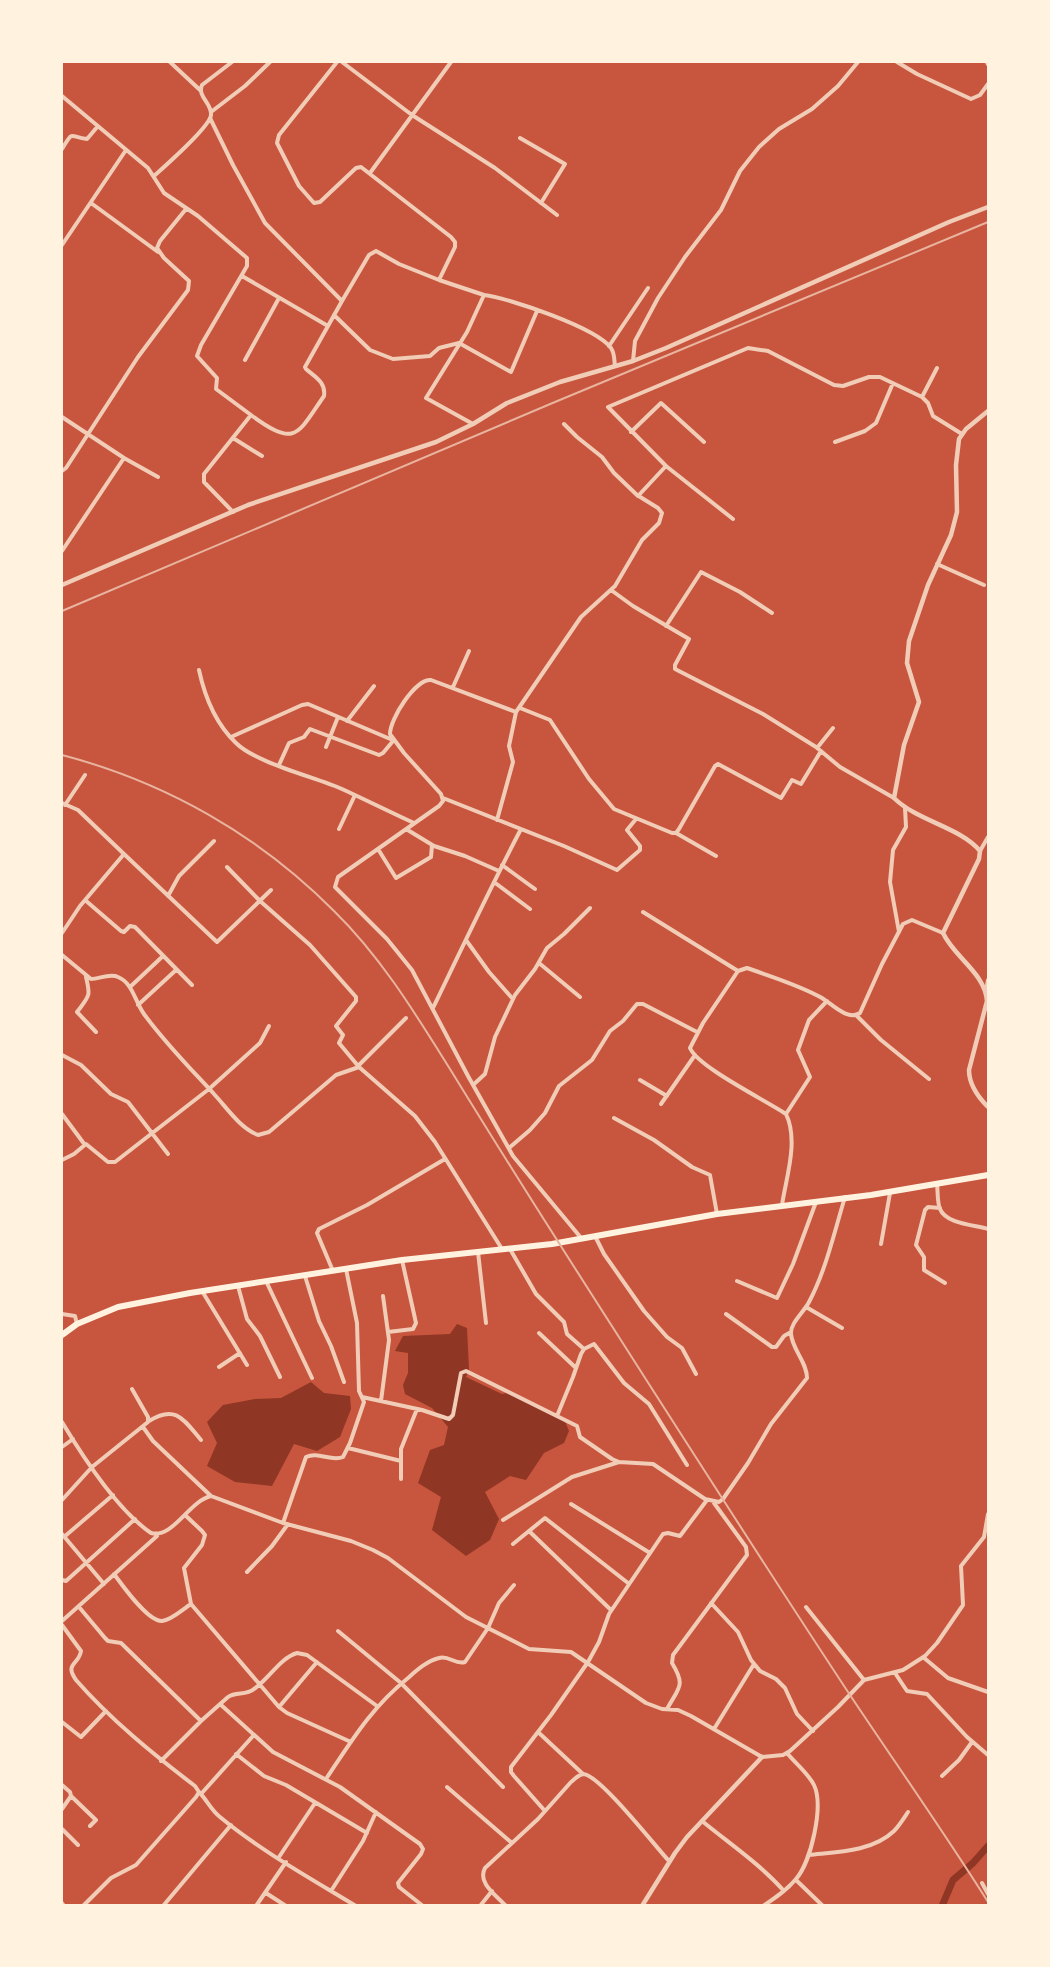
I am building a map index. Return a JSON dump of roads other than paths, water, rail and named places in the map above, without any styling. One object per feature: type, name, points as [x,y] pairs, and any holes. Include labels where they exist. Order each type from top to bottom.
[{"type":"highway","points":[[62,1335],[76,1324],[118,1306],[201,1291],[402,1260],[582,1239],[717,1214],[890,1192],[988,1176]]},
{"type":"street","points":[[154,176],[204,128],[211,112],[200,90],[171,62]]},
{"type":"street","points":[[200,90],[202,85],[232,62]]},
{"type":"street","points":[[211,112],[270,62]]},
{"type":"street","points":[[337,62],[279,135],[277,143],[299,186],[315,203],[320,202],[356,168],[361,167],[455,242],[453,253],[439,280]]},
{"type":"street","points":[[342,62],[412,116],[495,168],[557,215]]},
{"type":"street","points":[[370,173],[451,62]]},
{"type":"street","points":[[633,361],[635,341],[658,298],[685,257],[721,210],[740,171],[759,147],[779,129],[812,109],[838,86],[858,62]]},
{"type":"street","points":[[897,62],[971,99],[980,95],[988,84]]},
{"type":"street","points":[[62,96],[148,168],[164,193],[247,258],[247,266],[242,276],[201,345],[197,356],[217,378],[216,389],[266,426],[284,434],[296,434],[302,429],[324,396],[323,384],[305,366],[373,252],[381,253],[399,264],[439,280],[484,295],[498,296],[582,328],[609,346],[613,353],[615,366]]},
{"type":"street","points":[[210,118],[233,165],[266,223],[342,301]]},
{"type":"street","points":[[62,149],[70,136],[77,135],[87,139],[98,126]]},
{"type":"street","points":[[520,138],[564,164],[541,203]]},
{"type":"street","points":[[62,245],[126,150]]},
{"type":"street","points":[[62,471],[138,357],[189,286],[189,281],[160,254],[91,202]]},
{"type":"street","points":[[62,585],[233,512],[436,442],[473,424],[507,403],[560,382],[633,361],[988,207]]},
{"type":"street","points":[[160,254],[157,245],[186,209]]},
{"type":"street","points":[[242,276],[327,326]]},
{"type":"street","points":[[609,346],[648,288]]},
{"type":"street","points":[[473,424],[426,398],[467,332],[484,295]]},
{"type":"street","points":[[245,360],[279,297]]},
{"type":"street","points":[[334,315],[370,350],[393,359],[430,356],[439,348],[459,343],[511,372],[537,311]]},
{"type":"street","points":[[733,519],[666,466],[609,410],[609,405],[748,348],[768,351],[834,385],[843,386],[875,376],[893,383],[922,396],[928,403],[933,416],[962,435]]},
{"type":"street","points":[[922,396],[937,368]]},
{"type":"street","points":[[835,442],[865,431],[876,423],[893,383]]},
{"type":"street","points":[[631,432],[661,403],[704,442]]},
{"type":"street","points":[[894,798],[904,745],[919,702],[908,663],[909,641],[928,585],[951,534],[957,512],[956,465],[959,439],[966,429],[988,411]]},
{"type":"street","points":[[233,512],[204,482],[203,478],[251,415]]},
{"type":"street","points":[[62,417],[124,458],[158,477]]},
{"type":"street","points":[[496,820],[513,762],[509,746],[516,712],[581,617],[611,590],[642,540],[660,521],[662,513],[638,496],[614,473],[602,457],[564,423]]},
{"type":"street","points":[[232,438],[262,456]]},
{"type":"street","points":[[62,551],[124,458]]},
{"type":"street","points":[[638,496],[666,466]]},
{"type":"street","points":[[937,564],[984,585]]},
{"type":"street","points":[[666,626],[701,572],[740,592],[772,613]]},
{"type":"street","points":[[611,590],[633,606],[690,639],[675,669],[759,712],[819,749],[840,767],[894,798],[905,808],[968,841],[980,851]]},
{"type":"street","points":[[453,687],[469,651]]},
{"type":"street","points":[[199,670],[208,703],[231,737],[250,753],[355,795],[414,823]]},
{"type":"street","points":[[516,712],[453,687],[426,680],[412,691],[390,728],[390,734],[443,798],[617,870],[640,850],[640,846],[627,830],[636,819]]},
{"type":"street","points":[[347,721],[374,686]]},
{"type":"street","points":[[231,737],[302,705],[309,704],[394,741]]},
{"type":"street","points":[[520,708],[550,720],[595,787],[615,809],[676,833],[716,856]]},
{"type":"street","points":[[326,747],[338,717]]},
{"type":"street","points":[[676,833],[715,766],[718,764],[782,798],[792,780],[801,784],[833,728]]},
{"type":"street","points":[[279,765],[289,743],[304,737],[309,729],[379,755],[394,741]]},
{"type":"street","points":[[85,776],[63,804],[78,810],[217,942],[271,890]]},
{"type":"street","points":[[339,830],[355,795]]},
{"type":"street","points":[[443,798],[439,806],[338,877],[335,887],[387,939],[412,970],[509,1148],[538,1188],[582,1239]]},
{"type":"street","points":[[899,932],[890,882],[893,850],[906,827],[905,808]]},
{"type":"street","points":[[406,829],[432,845],[499,871]]},
{"type":"street","points":[[433,1009],[520,829]]},
{"type":"street","points":[[943,933],[988,837]]},
{"type":"street","points":[[168,896],[179,876],[214,841]]},
{"type":"street","points":[[378,849],[396,878],[431,857],[432,845]]},
{"type":"street","points":[[62,933],[85,900],[124,854]]},
{"type":"street","points":[[502,865],[536,889]]},
{"type":"street","points":[[227,867],[260,901],[310,945],[356,997],[356,1001],[336,1026],[343,1035],[339,1043],[359,1066],[415,1116],[435,1142],[536,1294],[564,1322],[567,1334],[584,1349]]},
{"type":"street","points":[[494,882],[530,909]]},
{"type":"street","points":[[85,900],[121,931],[124,932],[130,926],[135,927],[192,985]]},
{"type":"street","points":[[473,1085],[484,1074],[495,1037],[513,998],[547,948],[590,908]]},
{"type":"street","points":[[643,912],[738,972]]},
{"type":"street","points":[[782,1206],[790,1157],[791,1134],[790,1122],[786,1114],[695,1055],[690,1047],[738,972],[747,968],[799,987],[851,1016],[856,1015],[860,1013],[903,924],[912,920],[943,933],[949,945],[986,990]]},
{"type":"street","points":[[466,940],[489,972],[513,998]]},
{"type":"street","points":[[62,955],[86,976],[96,979],[114,975],[121,978],[130,987],[138,1005],[172,1049],[247,1128],[258,1135],[269,1132],[336,1075],[359,1066],[406,1018]]},
{"type":"street","points":[[130,987],[163,956]]},
{"type":"street","points":[[538,963],[580,998]]},
{"type":"street","points":[[138,1005],[176,970]]},
{"type":"street","points":[[86,976],[89,998],[77,1012],[96,1032]]},
{"type":"street","points":[[988,980],[987,1001],[969,1078],[981,1101],[988,1107]]},
{"type":"street","points":[[786,1114],[810,1077],[798,1050],[806,1025],[827,1001]]},
{"type":"street","points":[[509,1148],[545,1113],[559,1086],[592,1060],[610,1031],[623,1021],[637,1005],[643,1004],[698,1032]]},
{"type":"street","points":[[856,1015],[881,1040],[929,1079]]},
{"type":"street","points":[[62,1114],[85,1144],[89,1144],[108,1161],[115,1162],[209,1089],[260,1043],[269,1026]]},
{"type":"street","points":[[62,1055],[81,1065],[111,1094],[126,1100],[168,1154]]},
{"type":"street","points":[[662,1104],[695,1055]]},
{"type":"street","points":[[640,1080],[668,1096]]},
{"type":"street","points":[[614,1118],[654,1140],[688,1165],[710,1175],[717,1214]]},
{"type":"street","points":[[62,1160],[74,1154],[85,1144]]},
{"type":"street","points":[[333,1270],[317,1233],[319,1229],[368,1205],[445,1159]]},
{"type":"street","points":[[937,1184],[940,1208],[948,1218],[988,1229]]},
{"type":"street","points":[[881,1244],[890,1192]]},
{"type":"street","points":[[503,1520],[572,1477],[619,1462],[652,1464],[707,1500],[714,1502],[723,1499],[771,1424],[807,1378],[791,1332],[794,1323],[806,1307],[825,1265],[845,1197]]},
{"type":"street","points":[[737,1281],[777,1298],[794,1264],[817,1201]]},
{"type":"street","points":[[940,1208],[928,1207],[925,1210],[916,1245],[924,1257],[924,1270],[945,1283]]},
{"type":"street","points":[[595,1236],[604,1254],[644,1311],[667,1337],[682,1348],[696,1374]]},
{"type":"street","points":[[478,1251],[486,1323]]},
{"type":"street","points":[[388,1332],[415,1327],[402,1260]]},
{"type":"street","points":[[247,1572],[272,1546],[286,1523],[306,1456],[312,1454],[340,1459],[348,1448],[363,1406],[359,1391],[357,1323],[346,1269]]},
{"type":"street","points":[[305,1276],[319,1321],[344,1382]]},
{"type":"street","points":[[266,1281],[312,1378]]},
{"type":"street","points":[[238,1286],[248,1319],[260,1335],[280,1377]]},
{"type":"street","points":[[201,1291],[247,1365]]},
{"type":"street","points":[[381,1401],[389,1346],[383,1296]]},
{"type":"street","points":[[806,1307],[842,1328]]},
{"type":"street","points":[[62,1314],[75,1316],[76,1324]]},
{"type":"street","points":[[726,1314],[772,1347],[776,1347],[784,1336],[791,1332]]},
{"type":"street","points":[[539,1333],[576,1368]]},
{"type":"street","points":[[557,1416],[584,1349],[593,1344],[596,1345],[624,1383],[647,1402],[687,1465]]},
{"type":"street","points":[[219,1367],[240,1353]]},
{"type":"street","points":[[362,1397],[417,1409],[449,1419],[452,1418],[461,1373],[466,1371],[577,1426],[580,1437],[619,1462]]},
{"type":"street","points":[[132,1389],[148,1417],[148,1422]]},
{"type":"street","points":[[401,1479],[401,1449],[417,1409]]},
{"type":"street","points":[[62,1500],[92,1467],[148,1422],[165,1413],[175,1414],[185,1421],[201,1440]]},
{"type":"street","points":[[62,1422],[113,1495],[144,1529],[157,1535]]},
{"type":"street","points":[[143,1427],[153,1441],[211,1496],[286,1523],[351,1541],[373,1550],[388,1558],[451,1607],[488,1628],[529,1649],[571,1652],[646,1703],[682,1711],[762,1757],[787,1753],[813,1731],[864,1680],[872,1676],[895,1673],[923,1657],[937,1643],[962,1608],[964,1596],[961,1566],[984,1537],[988,1514]]},
{"type":"street","points":[[62,1447],[73,1439]]},
{"type":"street","points":[[348,1448],[401,1461]]},
{"type":"street","points":[[104,1584],[63,1535],[113,1495]]},
{"type":"street","points":[[211,1496],[203,1498],[169,1530],[157,1535],[62,1621],[81,1651],[81,1655],[71,1667],[71,1673],[88,1695],[106,1712],[161,1761],[195,1786],[215,1813],[286,1862],[356,1905]]},
{"type":"street","points":[[545,1811],[511,1772],[516,1761],[588,1662],[599,1642],[611,1610],[628,1583],[665,1533],[677,1536],[681,1534],[707,1500]]},
{"type":"street","points":[[666,1709],[681,1684],[680,1675],[672,1663],[674,1655],[748,1552],[714,1502]]},
{"type":"street","points":[[571,1504],[650,1553]]},
{"type":"street","points":[[185,1515],[205,1535],[202,1545],[184,1568],[191,1604],[279,1707],[287,1713],[351,1742]]},
{"type":"street","points":[[513,1544],[545,1518],[628,1583]]},
{"type":"street","points":[[62,1580],[65,1582],[135,1519]]},
{"type":"street","points":[[529,1531],[611,1610]]},
{"type":"street","points":[[114,1574],[144,1611],[154,1619],[165,1620],[191,1604]]},
{"type":"street","points":[[326,1779],[377,1706],[401,1683],[437,1658],[443,1657],[458,1663],[465,1662],[488,1628],[499,1603],[514,1585]]},
{"type":"street","points":[[711,1603],[738,1632],[760,1671],[780,1682],[785,1688],[800,1718],[813,1731]]},
{"type":"street","points":[[79,1607],[108,1641],[121,1642],[201,1721]]},
{"type":"street","points":[[806,1607],[864,1680]]},
{"type":"street","points":[[338,1631],[401,1683],[503,1787]]},
{"type":"street","points":[[161,1761],[232,1694],[249,1693],[293,1654],[302,1653],[317,1662],[377,1706]]},
{"type":"street","points":[[923,1657],[948,1678],[988,1692]]},
{"type":"street","points":[[279,1707],[317,1662]]},
{"type":"street","points":[[714,1729],[754,1664]]},
{"type":"street","points":[[895,1673],[907,1691],[927,1694],[972,1742],[988,1755]]},
{"type":"street","points":[[220,1704],[273,1752],[326,1779],[416,1840],[423,1849],[398,1883],[399,1887],[423,1905]]},
{"type":"street","points":[[62,1722],[81,1737],[106,1712]]},
{"type":"street","points":[[538,1732],[584,1774],[591,1776],[604,1786],[669,1860]]},
{"type":"street","points":[[83,1905],[111,1878],[131,1870],[253,1736]]},
{"type":"street","points":[[942,1776],[959,1760],[972,1742]]},
{"type":"street","points":[[763,1905],[784,1891],[803,1870],[815,1825],[816,1791],[810,1779],[787,1753]]},
{"type":"street","points":[[236,1754],[264,1776],[286,1785],[367,1833]]},
{"type":"street","points":[[642,1905],[669,1860],[762,1757]]},
{"type":"street","points":[[506,1905],[482,1879],[483,1873],[572,1782],[584,1774]]},
{"type":"street","points":[[62,1785],[70,1792],[70,1796],[96,1820],[90,1826]]},
{"type":"street","points":[[447,1787],[512,1843]]},
{"type":"street","points":[[62,1809],[70,1796]]},
{"type":"street","points":[[279,1857],[315,1803]]},
{"type":"street","points":[[332,1891],[367,1833],[376,1812]]},
{"type":"street","points":[[808,1855],[851,1850],[871,1845],[894,1831],[908,1812]]},
{"type":"street","points":[[702,1821],[760,1866],[784,1891]]},
{"type":"street","points":[[163,1905],[231,1825]]},
{"type":"street","points":[[62,1829],[78,1845]]},
{"type":"street","points":[[256,1905],[286,1862]]},
{"type":"street","points":[[796,1880],[823,1905]]},
{"type":"street","points":[[982,1883],[988,1894]]},
{"type":"street","points":[[480,1905],[492,1891]]},
{"type":"street","points":[[266,1893],[286,1905]]},
{"type":"waterway","points":[[942,1906],[953,1880],[988,1846]]},
{"type":"railway","points":[[62,611],[988,222]]},
{"type":"railway","points":[[62,755],[100,766],[174,796],[242,835],[305,884],[367,947],[437,1048],[744,1533],[988,1902]]}]
